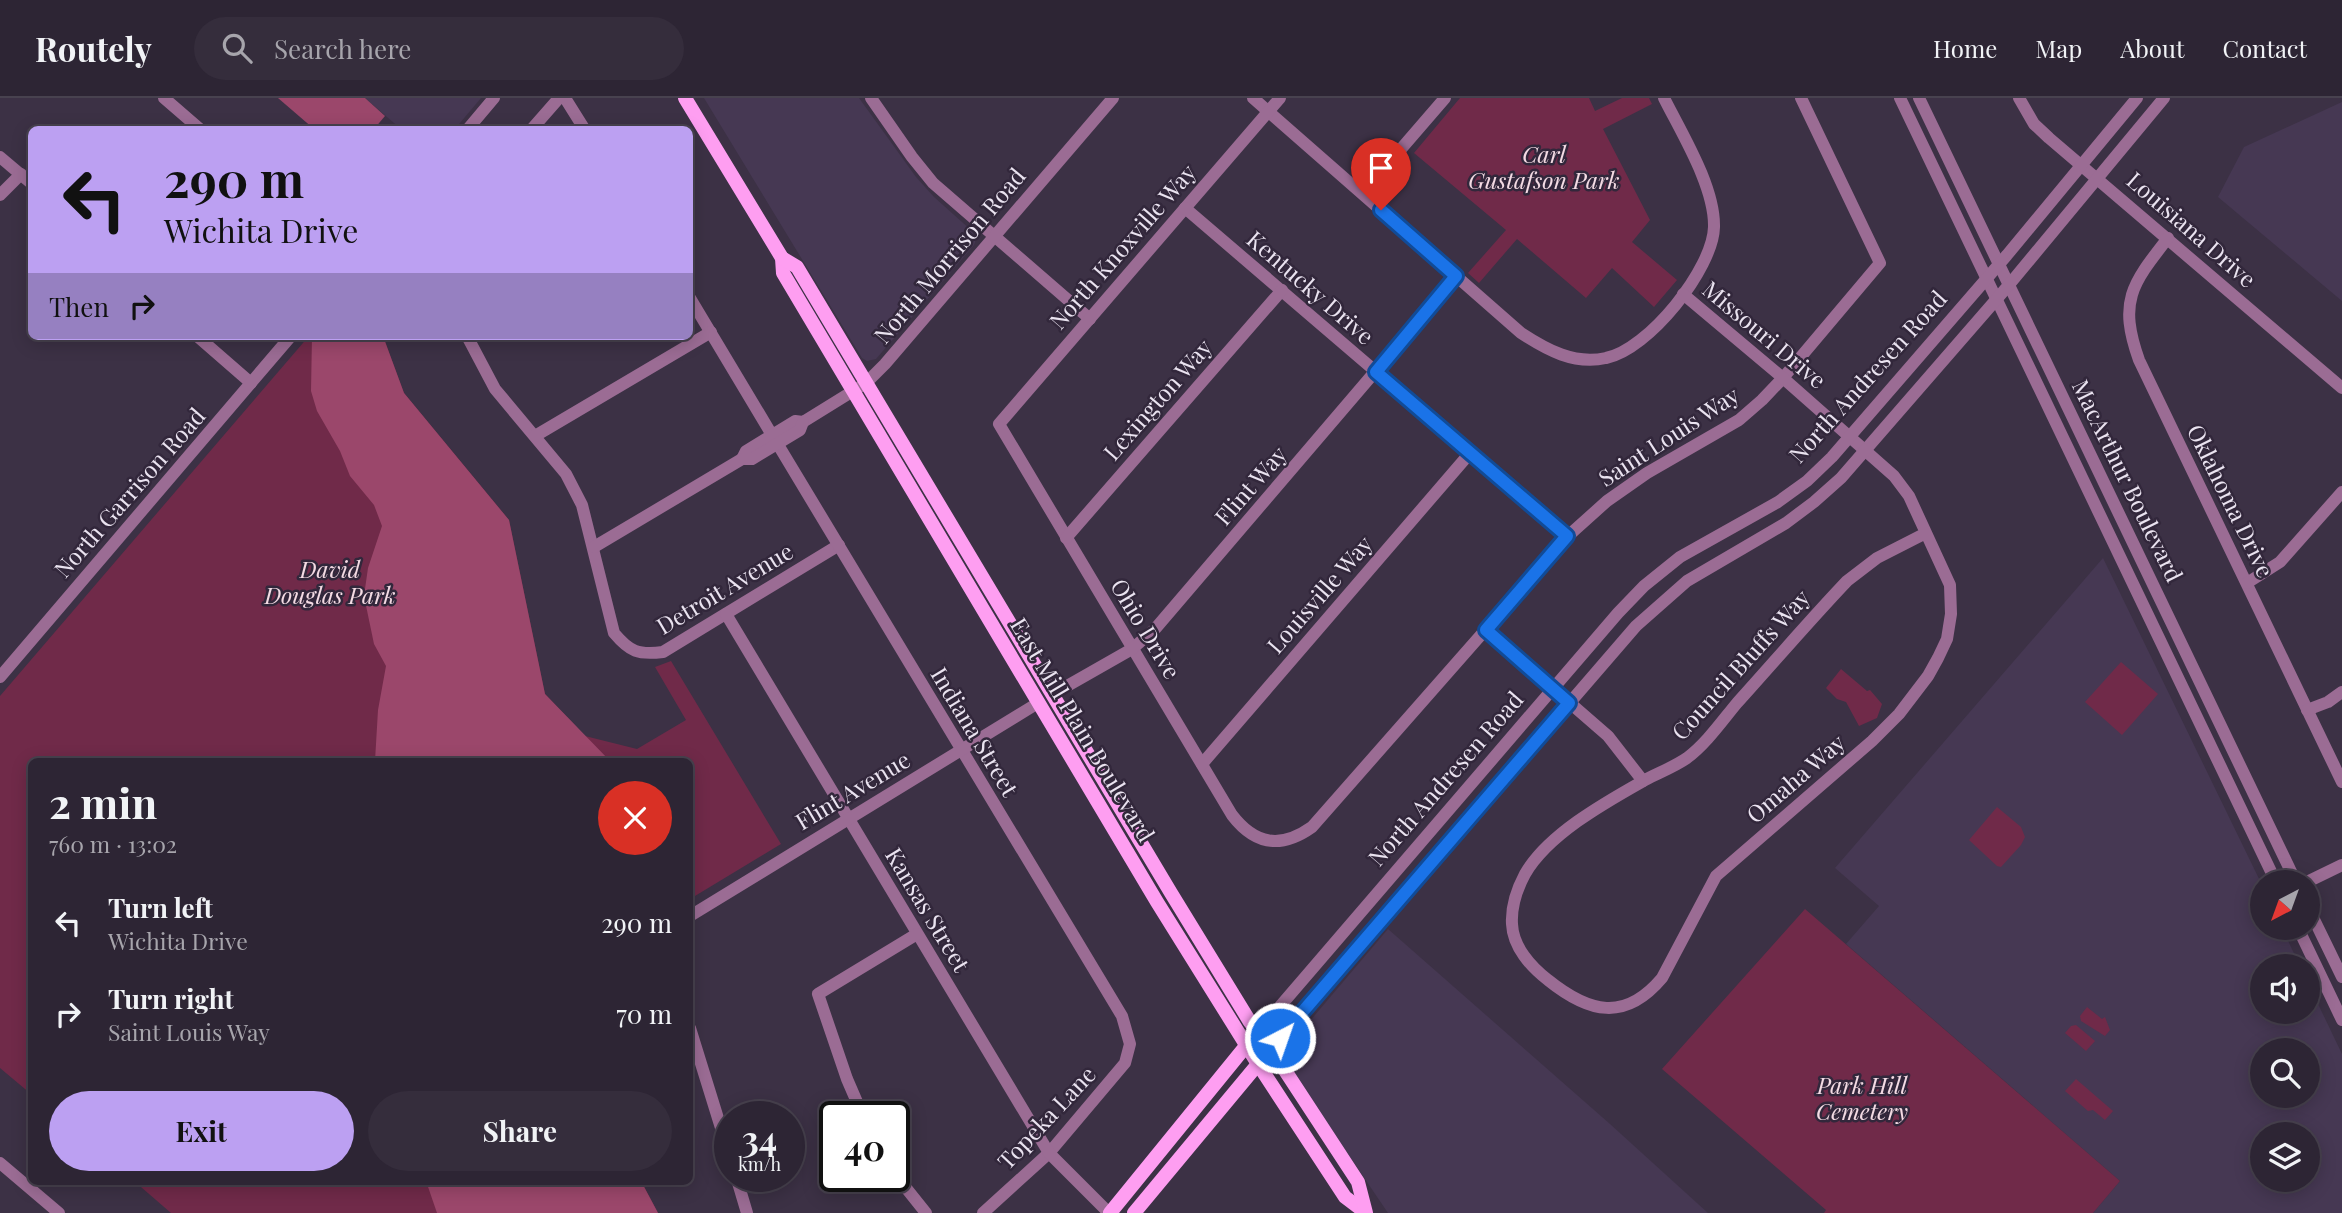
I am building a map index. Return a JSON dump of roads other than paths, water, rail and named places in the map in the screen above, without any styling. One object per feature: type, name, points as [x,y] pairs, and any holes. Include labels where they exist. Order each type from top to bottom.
[{"type":"main road","name":"East Mill Plain Boulevard","points":[[685,98],[782,258],[783,273],[1038,703],[1246,1045],[1345,1198],[1366,1212]]},
{"type":"main road","name":"East Mill Plain Boulevard","points":[[782,258],[797,267],[1171,892],[1258,1032],[1357,1182],[1366,1212]]},
{"type":"main road","name":"North Andresen Road","points":[[1110,1213],[1258,1032]]},
{"type":"main road","name":"North Andresen Road","points":[[1134,1213],[1271,1049]]},
{"type":"street","points":[[164,98],[196,126]]},
{"type":"street","points":[[470,126],[494,98]]},
{"type":"street","points":[[534,126],[559,98]]},
{"type":"street","points":[[565,98],[582,126]]},
{"type":"street","points":[[871,98],[933,183],[1090,319]]},
{"type":"street","name":"North Morrison Road","points":[[594,547],[742,459],[752,459],[775,439],[800,430],[803,422],[866,383],[1113,98]]},
{"type":"street","points":[[1253,98],[1521,333],[1544,349],[1564,357],[1586,359],[1607,358],[1626,349],[1650,332],[1699,272],[1708,251],[1714,230],[1709,190],[1664,98]]},
{"type":"street","name":"North Knoxville Way","points":[[999,424],[1280,98]]},
{"type":"street","points":[[1363,194],[1445,98]]},
{"type":"street","name":"Saint Louis Way","points":[[1269,841],[1292,839],[1312,827],[1567,536],[1607,501],[1647,473],[1739,419],[1783,377],[1880,263],[1801,98]]},
{"type":"street","name":"MacArthur Boulevard","points":[[1900,98],[2270,870]]},
{"type":"street","name":"MacArthur Boulevard","points":[[1919,98],[2290,870]]},
{"type":"street","name":"Louisiana Drive","points":[[2019,98],[2034,124],[2342,388]]},
{"type":"street","name":"North Andresen Road","points":[[1258,1032],[1618,613],[1644,586],[1680,557],[1778,502],[1807,481],[1851,436],[1986,280],[2137,98]]},
{"type":"street","name":"North Andresen Road","points":[[1271,1049],[1636,626],[1658,604],[1710,565],[1767,535],[1805,509],[1841,478],[2008,286],[2164,98]]},
{"type":"street","points":[[0,157],[28,180]]},
{"type":"street","points":[[0,195],[21,174]]},
{"type":"street","name":"Kentucky Drive","points":[[1185,208],[1567,536]]},
{"type":"street","name":"Oklahoma Drive","points":[[2168,238],[2138,277],[2132,292],[2128,314],[2130,336],[2139,360],[2342,782]]},
{"type":"street","name":"Flint Way","points":[[1054,694],[1132,649],[1155,629],[1456,276]]},
{"type":"street","name":"Lexington Way","points":[[1066,538],[1282,290]]},
{"type":"street","name":"Missouri Drive","points":[[1683,294],[1783,377],[1894,476],[1909,496],[1926,533]]},
{"type":"street","name":"Indiana Street","points":[[693,303],[960,751],[1122,1016],[1130,1044]]},
{"type":"street","points":[[535,436],[710,332]]},
{"type":"street","points":[[202,340],[251,383]]},
{"type":"street","name":"North Garrison Road","points":[[3,668],[288,340]]},
{"type":"street","points":[[469,340],[495,389],[566,474],[582,505],[594,547]]},
{"type":"street","name":"Ohio Drive","points":[[999,424],[1232,815],[1241,827],[1254,836],[1269,841]]},
{"type":"street","name":"Louisville Way","points":[[1202,764],[1470,453]]},
{"type":"street","points":[[2247,583],[2280,562],[2342,492]]},
{"type":"street","name":"Council Bluffs Way","points":[[1590,1007],[1565,994],[1534,969],[1520,950],[1511,926],[1515,895],[1525,873],[1538,855],[1559,836],[1643,781],[1687,758],[1847,581],[1877,558],[1926,533]]},
{"type":"street","name":"Omaha Way","points":[[1590,1007],[1632,1003],[1651,990],[1662,978],[1716,876],[1872,741],[1899,714],[1928,676],[1947,639],[1951,614],[1950,585],[1926,533]]},
{"type":"street","name":"Detroit Avenue","points":[[594,547],[614,633],[628,649],[648,654],[663,652],[839,545]]},
{"type":"street","name":"Kansas Street","points":[[726,614],[1049,1153],[1110,1213]]},
{"type":"street","points":[[1486,630],[1608,736],[1643,781]]},
{"type":"street","points":[[2307,710],[2328,702],[2342,692]]},
{"type":"street","name":"Flint Avenue","points":[[693,914],[1038,703]]},
{"type":"street","points":[[2320,876],[2342,865]]},
{"type":"street","points":[[2320,931],[2342,976]]},
{"type":"street","points":[[856,1101],[846,1079],[818,994],[917,934]]},
{"type":"street","points":[[2304,940],[2342,1020]]},
{"type":"street","points":[[693,1038],[714,1105]]},
{"type":"street","name":"Topeka Lane","points":[[983,1213],[1049,1153],[1125,1063],[1130,1044]]},
{"type":"street","points":[[0,1163],[59,1213]]},
{"type":"street","points":[[741,1192],[747,1213]]},
{"type":"street","points":[[909,1192],[926,1213]]},
{"type":"park label","name":"Carl Gustafson Park","points":[[1544,168]]},
{"type":"park label","name":"David Douglas Park","points":[[330,583]]},
{"type":"park label","name":"Park Hill Cemetery","points":[[1862,1099]]}]
